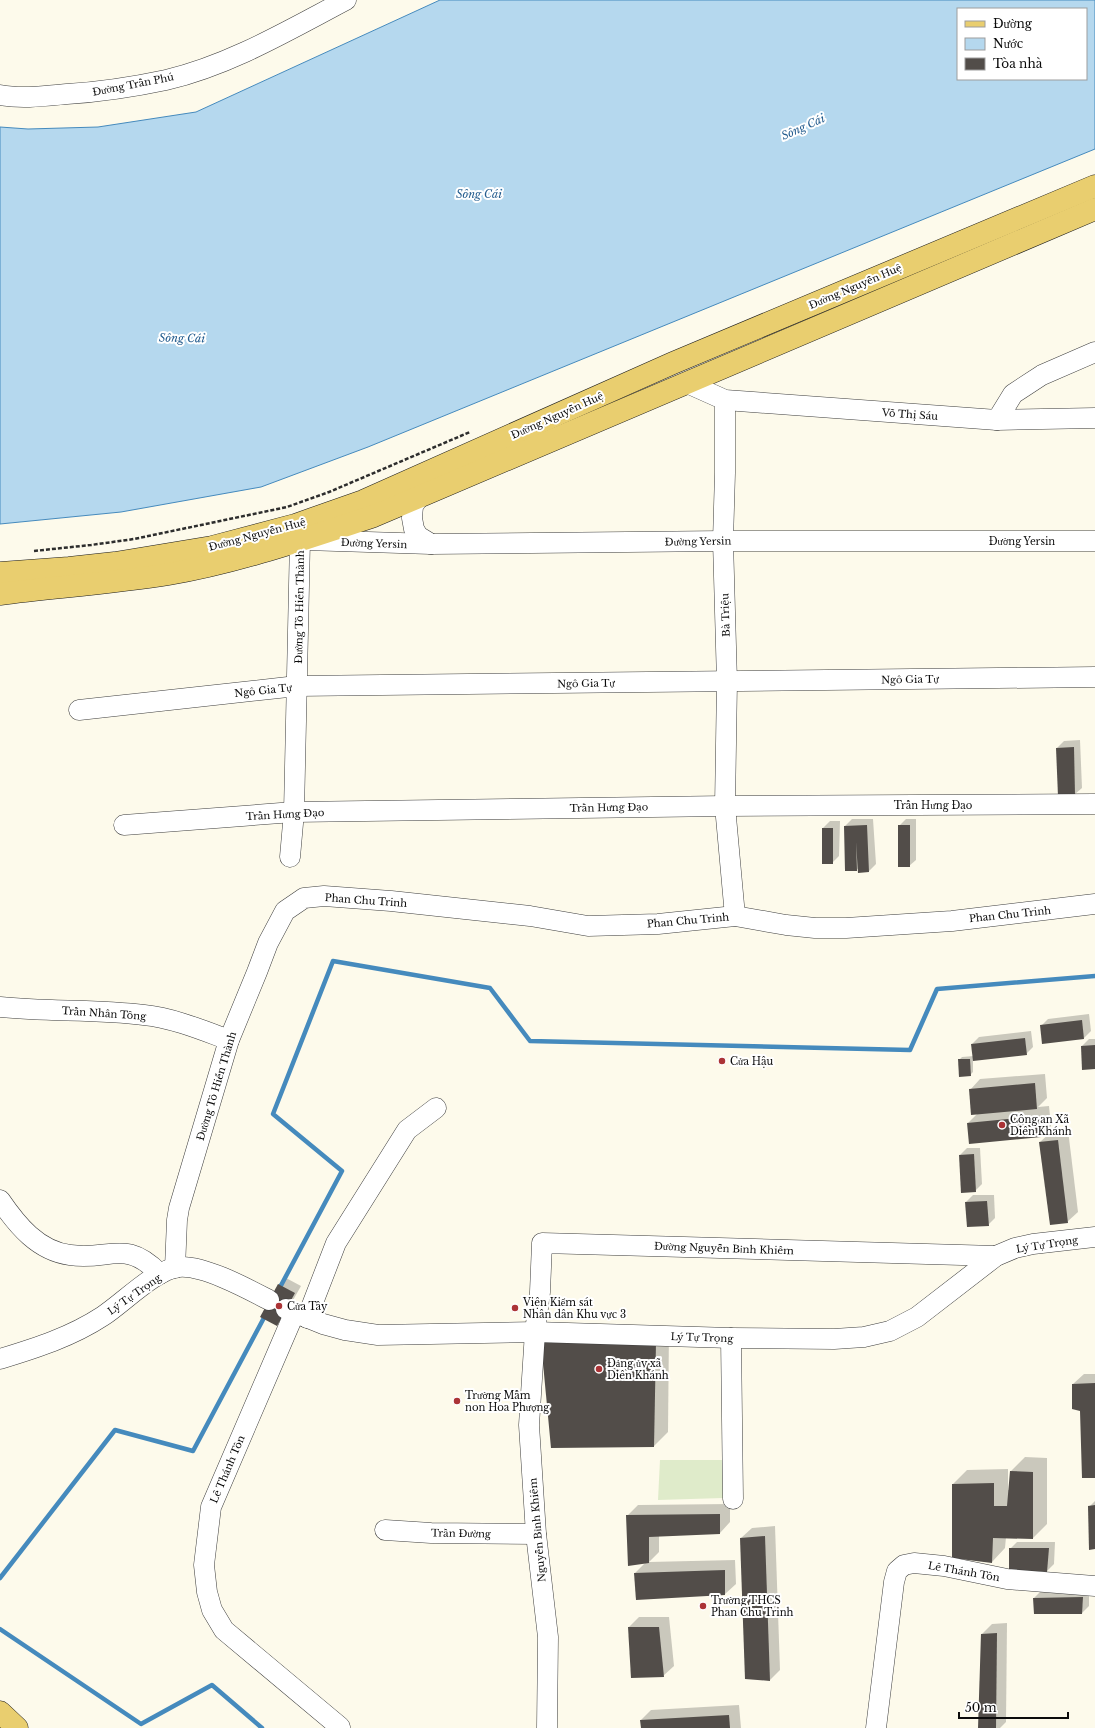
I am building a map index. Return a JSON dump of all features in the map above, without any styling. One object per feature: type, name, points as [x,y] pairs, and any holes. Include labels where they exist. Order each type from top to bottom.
[{"type":"main road","name":"Đường Nguyễn Huệ","points":[[0,594],[170,574],[224,563],[298,533],[364,501],[673,363],[1095,186]]},
{"type":"main road","name":"Đường Nguyễn Huệ","points":[[0,573],[69,568],[166,555],[298,533],[374,516],[1095,209]]},
{"type":"main road","points":[[673,363],[687,383]]},
{"type":"main road","points":[[0,1712],[17,1728]]},
{"type":"street","name":"Đường Trần Phú","points":[[0,95],[42,96],[100,92],[167,80],[231,57],[272,39],[346,0]]},
{"type":"street","points":[[997,420],[1013,394],[1042,375],[1095,352]]},
{"type":"street","name":"Võ Thị Sáu","points":[[687,383],[725,400],[997,420],[1095,418]]},
{"type":"street","name":"Bà Triệu","points":[[725,400],[723,541],[727,682],[726,806],[735,916]]},
{"type":"street","points":[[419,497],[413,506],[412,518],[414,529],[418,536],[430,544]]},
{"type":"street","name":"Đường Yersin","points":[[298,533],[430,544],[723,541],[1095,541]]},
{"type":"street","name":"Đường Tô Hiến Thành","points":[[290,857],[294,812],[298,533]]},
{"type":"street","name":"Ngô Gia Tự","points":[[79,710],[297,686],[1095,677]]},
{"type":"street","name":"Trần Hưng Đạo","points":[[124,825],[294,812],[726,806],[1095,804]]},
{"type":"street","name":"Phan Chu Trinh","points":[[285,911],[304,898],[324,896],[391,900],[482,910],[588,926],[658,924],[735,916],[786,925],[815,928],[846,928],[952,921],[1095,904]]},
{"type":"street","name":"Đường Tô Hiến Thành","points":[[167,1271],[179,1208],[229,1040],[268,942],[285,911]]},
{"type":"street","name":"Trần Nhân Tông","points":[[0,1007],[83,1010],[146,1015],[181,1023],[229,1040]]},
{"type":"street","name":"Lê Thánh Tôn","points":[[340,1727],[224,1630],[212,1610],[207,1592],[204,1565],[211,1507],[289,1310],[336,1243],[407,1130],[436,1108]]},
{"type":"street","points":[[0,1200],[27,1234],[52,1251],[82,1256],[118,1252],[126,1253],[143,1259],[167,1271]]},
{"type":"street","name":"Lý Tự Trọng","points":[[0,1359],[51,1343],[71,1334],[103,1316],[167,1271],[193,1268],[238,1283],[289,1310],[345,1330],[378,1335],[535,1332],[731,1338],[834,1339],[864,1337],[890,1331],[918,1317],[996,1256],[1015,1248],[1033,1244],[1095,1237]]},
{"type":"street","name":"Đường Nguyễn Bỉnh Khiêm","points":[[535,1332],[540,1292],[542,1243],[996,1256]]},
{"type":"street","name":"Nguyễn Bỉnh Khiêm","points":[[535,1332],[529,1425],[536,1534],[548,1636],[547,1728]]},
{"type":"street","points":[[731,1338],[733,1499]]},
{"type":"street","name":"Trần Đường","points":[[385,1530],[431,1533],[536,1534]]},
{"type":"street","name":"Lê Thánh Tôn","points":[[876,1728],[894,1582],[897,1571],[904,1565],[914,1563],[928,1564],[1008,1579],[1095,1586]]},
{"type":"path","points":[[30,551],[134,539],[287,507],[330,492],[471,431]]},
{"type":"green space","points":[[660,1460],[723,1460],[723,1498],[658,1500]]},
{"type":"water","name":"Sông Cái","points":[[440,0],[1095,0],[1095,149],[368,447],[261,487],[121,512],[0,524],[0,127],[28,129],[98,127],[196,112]]},
{"type":"building","points":[[1074,747],[1075,795],[1058,796],[1056,748]]},
{"type":"building","points":[[867,825],[869,872],[858,873],[856,842],[857,871],[845,871],[844,826]]},
{"type":"building","points":[[898,825],[910,825],[910,867],[898,867]]},
{"type":"building","points":[[822,828],[833,828],[833,864],[822,864]]},
{"type":"building","points":[[1082,1020],[1084,1039],[1042,1044],[1040,1025]]},
{"type":"building","points":[[1025,1038],[1027,1055],[973,1061],[971,1044]]},
{"type":"building","points":[[1095,1045],[1095,1069],[1082,1070],[1081,1046]]},
{"type":"building","points":[[958,1059],[970,1059],[971,1076],[959,1077]]},
{"type":"building","points":[[1035,1083],[1037,1109],[971,1115],[969,1089]]},
{"type":"building","points":[[1039,1116],[1041,1137],[969,1144],[967,1123]]},
{"type":"building","points":[[1058,1140],[1068,1223],[1050,1225],[1039,1142]]},
{"type":"building","points":[[974,1154],[976,1192],[961,1193],[959,1155]]},
{"type":"building","points":[[987,1201],[989,1226],[967,1227],[965,1202]]},
{"type":"building","points":[[278,1284],[295,1293],[277,1326],[260,1317]]},
{"type":"building","name":"Đảng ủy xã Diên Khánh","points":[[541,1342],[656,1342],[654,1447],[551,1448]]},
{"type":"building","points":[[1095,1383],[1095,1478],[1082,1478],[1080,1411],[1072,1409],[1072,1384]]},
{"type":"building","points":[[1010,1471],[1033,1472],[1033,1539],[993,1538],[992,1563],[952,1558],[952,1484],[994,1483],[994,1506],[1007,1506]]},
{"type":"building","points":[[1095,1505],[1095,1549],[1089,1550],[1088,1506]]},
{"type":"building","points":[[720,1514],[720,1534],[649,1537],[649,1563],[628,1566],[626,1515]]},
{"type":"building","points":[[765,1536],[770,1681],[745,1679],[740,1538]]},
{"type":"building","points":[[1009,1548],[1049,1548],[1047,1572],[1009,1570]]},
{"type":"building","points":[[725,1570],[725,1595],[636,1600],[634,1573]]},
{"type":"building","points":[[1083,1597],[1082,1614],[1034,1614],[1033,1598]]},
{"type":"building","points":[[628,1627],[659,1627],[664,1677],[631,1678]]},
{"type":"building","points":[[997,1633],[996,1728],[978,1728],[981,1634]]},
{"type":"building","points":[[729,1715],[730,1728],[641,1728],[640,1720]]},
{"type":"waterway","points":[[278,1291],[342,1171],[273,1114],[333,961],[490,988],[530,1041],[910,1050],[937,989],[1095,976]]},
{"type":"waterway","points":[[0,1578],[115,1430],[193,1451],[266,1314]]},
{"type":"waterway","points":[[0,1629],[141,1724],[212,1685],[262,1728]]},
{"type":"place","name":"Cửa Hậu","points":[[722,1061]]},
{"type":"place","name":"Công an Xã Diên Khánh","points":[[1002,1125]]},
{"type":"place","name":"Cửa Tây","points":[[279,1306]]},
{"type":"place","name":"Viện Kiểm sát Nhân dân Khu vực 3","points":[[515,1308]]},
{"type":"place","name":"Đảng ủy xã Diên Khánh","points":[[599,1369]]},
{"type":"place","name":"Trường Mầm non Hoa Phượng","points":[[457,1401]]},
{"type":"place","name":"Trường THCS Phan Chu Trinh","points":[[703,1606]]}]
